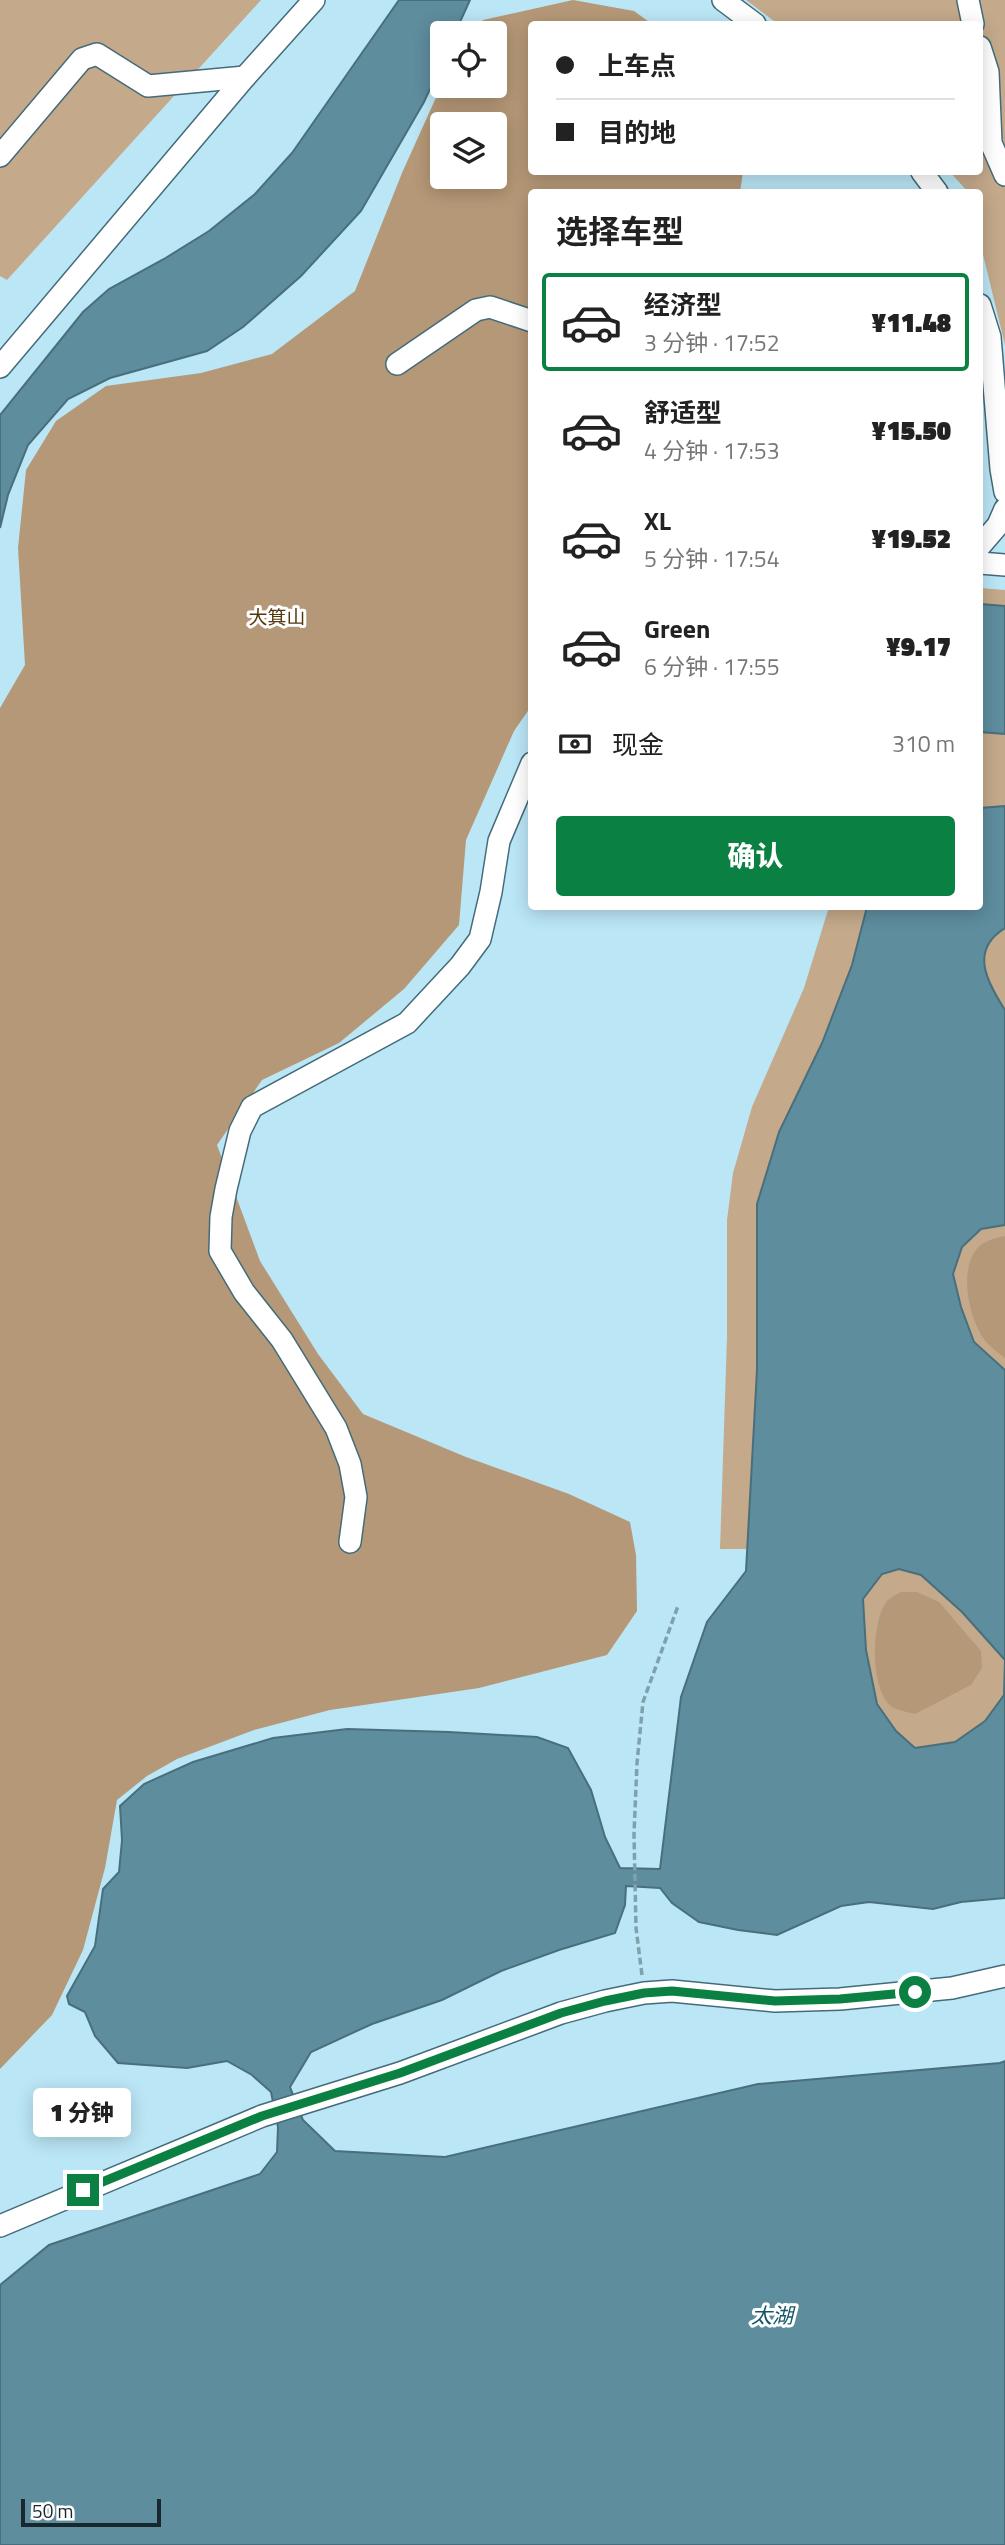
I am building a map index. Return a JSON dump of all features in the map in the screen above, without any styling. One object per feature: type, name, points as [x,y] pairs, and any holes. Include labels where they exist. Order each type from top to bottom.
[{"type":"street","points":[[0,367],[245,77],[314,0]]},
{"type":"street","points":[[723,0],[751,21]]},
{"type":"street","points":[[968,0],[972,21]]},
{"type":"street","points":[[0,156],[82,60],[97,54],[148,86],[245,77]]},
{"type":"street","points":[[983,56],[988,72],[991,143],[1005,174]]},
{"type":"street","points":[[397,364],[476,310],[491,307],[528,320]]},
{"type":"street","points":[[983,316],[989,337],[1005,492]]},
{"type":"street","points":[[983,542],[998,525],[1005,509]]},
{"type":"street","points":[[983,563],[1005,565]]},
{"type":"street","points":[[350,1542],[356,1497],[350,1464],[336,1428],[282,1340],[244,1292],[220,1251],[221,1217],[226,1189],[240,1131],[252,1107],[408,1023],[460,966],[480,939],[499,842],[528,773]]},
{"type":"street","points":[[0,2226],[262,2116],[400,2073],[561,2013],[644,1993],[672,1991],[775,2001],[840,1999],[952,1988],[1005,1976]]},
{"type":"path","points":[[644,1993],[636,1927],[637,1762],[643,1702],[678,1606]]},
{"type":"shaded area","points":[[0,0],[261,0],[7,280],[0,276]]},
{"type":"shaded area","points":[[746,0],[1005,0],[1005,345],[983,254],[983,189],[965,189],[953,175],[983,175],[983,21],[774,21]]},
{"type":"shaded area","points":[[983,588],[1005,590],[1005,806],[983,808]]},
{"type":"shaded area","points":[[828,910],[866,910],[852,965],[757,1204],[757,1370],[748,1549],[720,1549],[727,1337],[727,1220],[733,1173],[752,1107],[804,988]]},
{"type":"shaded area","points":[[1005,928],[1005,1010],[992,989],[984,956],[987,946]]},
{"type":"shaded area","points":[[1005,1225],[1005,1370],[974,1342],[953,1274],[962,1247],[982,1228]]},
{"type":"shaded area","points":[[899,1569],[921,1575],[962,1612],[1005,1660],[1004,1695],[985,1721],[955,1742],[914,1748],[896,1731],[877,1704],[866,1650],[863,1599],[882,1574]]},
{"type":"green space","name":"大箕山","points":[[573,0],[634,11],[648,21],[528,21],[528,175],[743,175],[740,189],[528,189],[528,711],[514,731],[466,840],[459,925],[404,989],[339,1043],[262,1080],[217,1145],[260,1261],[318,1354],[363,1414],[466,1457],[569,1494],[630,1522],[636,1555],[637,1611],[607,1655],[479,1688],[330,1710],[254,1730],[177,1759],[147,1776],[117,1800],[105,1868],[83,1950],[52,2015],[0,2069],[0,708],[25,665],[18,548],[26,470],[56,421],[106,386],[201,373],[272,354],[355,291],[402,173],[436,98],[507,98],[507,21],[483,20]]},
{"type":"green space","points":[[1005,1236],[1005,1358],[988,1344],[976,1324],[967,1285],[971,1260],[976,1250],[985,1242]]},
{"type":"green space","points":[[901,1592],[917,1592],[939,1602],[981,1651],[982,1668],[971,1685],[915,1714],[894,1708],[886,1700],[880,1688],[875,1657],[882,1611],[887,1601]]},
{"type":"water","points":[[399,0],[470,0],[460,21],[430,21],[430,89],[361,211],[301,276],[243,327],[207,351],[110,378],[68,399],[28,445],[8,495],[0,528],[0,415],[83,312],[109,289],[209,231],[255,194],[292,153]]},
{"type":"water","points":[[983,604],[1005,606],[1005,734],[983,732]]},
{"type":"water","name":"太湖","points":[[1005,806],[1005,928],[987,946],[984,956],[988,978],[1005,1010],[1005,1225],[981,1229],[962,1247],[953,1274],[974,1342],[1005,1370],[1005,1660],[1005,1898],[961,1902],[933,1909],[869,1902],[841,1906],[777,1935],[699,1922],[672,1903],[660,1888],[626,1886],[625,1905],[615,1933],[501,1971],[442,2000],[372,2024],[311,2052],[290,2087],[303,2120],[335,2151],[445,2157],[758,2084],[1005,2061],[1005,2545],[0,2545],[0,2285],[49,2245],[260,2174],[277,2152],[278,2127],[271,2092],[252,2075],[227,2061],[187,2068],[118,2063],[95,2036],[85,2012],[69,2004],[67,1996],[95,1946],[103,1889],[119,1872],[122,1840],[120,1806],[144,1784],[193,1762],[273,1738],[347,1729],[537,1737],[568,1748],[591,1790],[605,1837],[620,1868],[660,1869],[681,1697],[707,1622],[746,1571],[757,1370],[757,1204],[779,1132],[822,1043],[852,965],[866,910],[983,910],[983,808]],"holes":[[[899,1569],[921,1575],[962,1612],[1005,1660],[1004,1695],[985,1721],[955,1742],[915,1748],[896,1731],[877,1704],[866,1650],[863,1599],[882,1574]]]},
{"type":"route","points":[[83,2190],[262,2116],[400,2073],[561,2013],[605,2001],[644,1993],[672,1991],[775,2001],[840,1999],[915,1992]]}]
